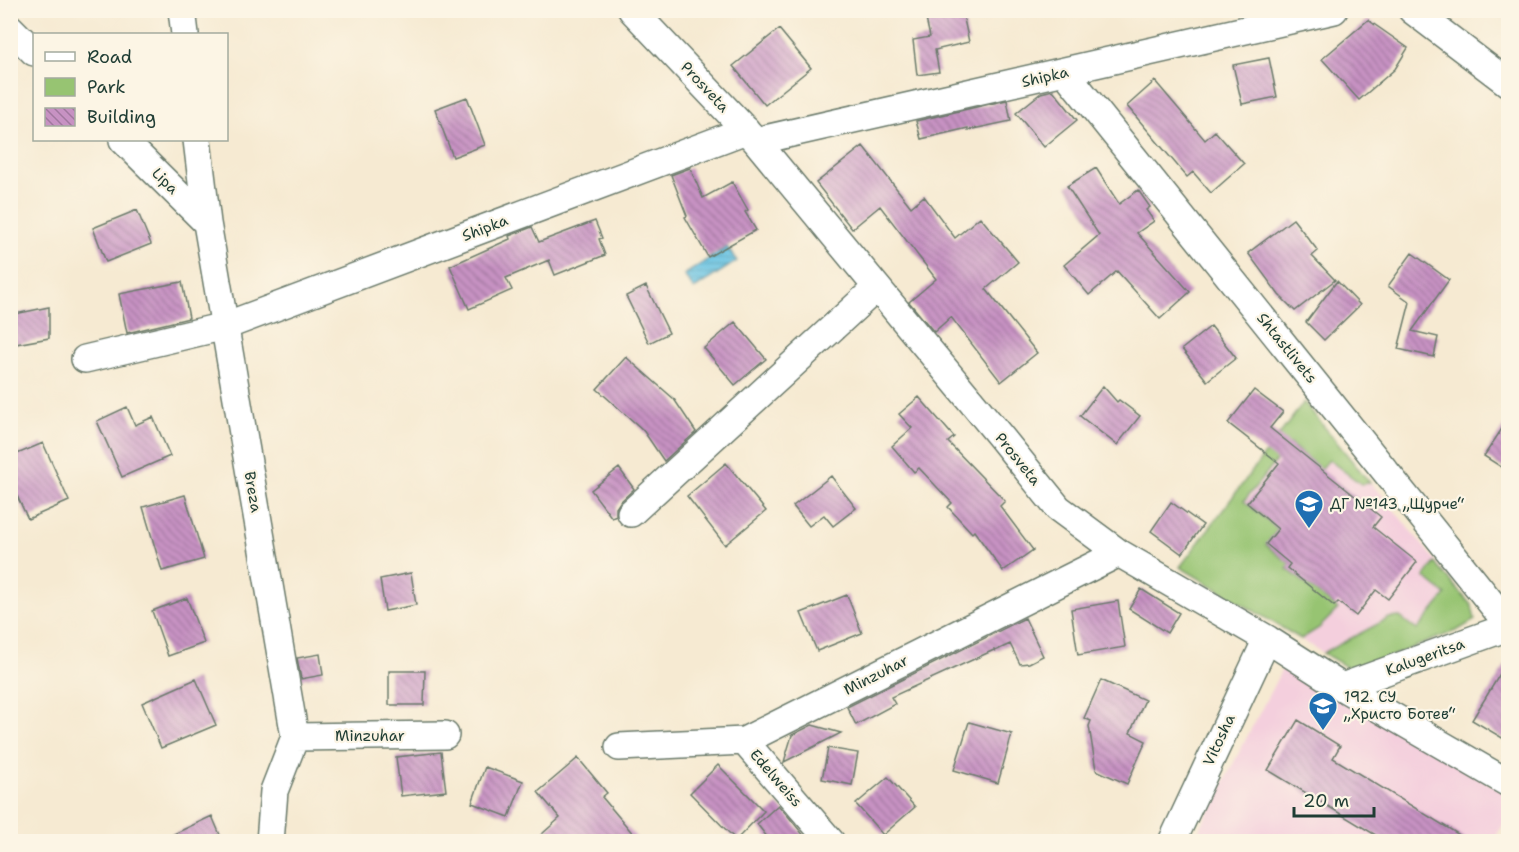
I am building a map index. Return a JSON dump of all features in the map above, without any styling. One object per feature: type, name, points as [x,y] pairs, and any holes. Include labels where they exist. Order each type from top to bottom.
[{"type":"street","points":[[182,10],[185,33]]},
{"type":"street","name":"Prosveta","points":[[632,10],[751,136],[1058,508],[1119,553],[1267,639],[1342,687],[1509,783]]},
{"type":"street","name":"Shipka","points":[[85,358],[225,326],[751,136],[1065,72],[1334,10]]},
{"type":"street","points":[[1412,10],[1509,83]]},
{"type":"street","points":[[10,28],[33,50]]},
{"type":"street","name":"Shtastlivets","points":[[1065,72],[1509,626]]},
{"type":"street","name":"Lipa","points":[[124,141],[207,223]]},
{"type":"street","name":"Breza","points":[[197,141],[207,223],[295,736]]},
{"type":"street","points":[[631,513],[876,288]]},
{"type":"street","name":"Minzuhar","points":[[619,747],[744,741],[1119,553]]},
{"type":"street","name":"Kalugeritsa","points":[[1342,687],[1509,626]]},
{"type":"street","name":"Vitosha","points":[[1172,842],[1267,639]]},
{"type":"street","name":"Minzuhar","points":[[295,736],[445,735]]},
{"type":"street","points":[[270,842],[274,791],[295,736]]},
{"type":"street","name":"Edelweiss","points":[[744,741],[831,842]]},
{"type":"shaded area","name":"ДГ №143 „Щурче“","points":[[1304,402],[1472,606],[1475,620],[1458,630],[1353,671],[1180,567]]},
{"type":"shaded area","name":"192. СУ „Христо Ботев“","points":[[1283,667],[1508,794],[1508,817],[1493,841],[1193,842]]},
{"type":"green space","points":[[1304,402],[1370,483],[1361,484],[1329,460],[1321,469],[1290,444],[1244,501],[1278,529],[1266,545],[1290,564],[1287,569],[1338,609],[1319,628],[1301,639],[1180,567]]},
{"type":"green space","points":[[1435,563],[1472,606],[1475,620],[1458,630],[1353,671],[1323,653],[1389,618],[1400,617],[1417,630],[1446,595],[1424,577]]},
{"type":"water","points":[[727,247],[737,261],[694,289],[684,275]]},
{"type":"building","points":[[924,10],[962,10],[969,42],[935,50],[939,72],[917,75],[913,40],[930,37]]},
{"type":"building","points":[[1368,20],[1408,48],[1395,69],[1359,100],[1322,59]]},
{"type":"building","points":[[779,29],[811,68],[765,105],[733,66]]},
{"type":"building","points":[[1269,58],[1277,97],[1242,104],[1233,65]]},
{"type":"building","points":[[1155,81],[1205,140],[1215,131],[1244,164],[1211,193],[1193,172],[1187,177],[1127,106]]},
{"type":"building","points":[[1053,90],[1077,120],[1044,147],[1016,113],[1041,93]]},
{"type":"building","points":[[467,97],[485,145],[453,157],[435,109]]},
{"type":"building","points":[[1007,100],[1011,121],[921,139],[916,121]]},
{"type":"building","points":[[863,146],[911,207],[924,196],[955,238],[980,217],[1018,262],[986,289],[1037,353],[1001,382],[951,317],[934,332],[909,302],[936,279],[880,206],[852,229],[816,183]]},
{"type":"building","points":[[690,168],[703,198],[732,182],[756,230],[708,257],[685,217],[687,216],[671,175]]},
{"type":"building","points":[[1096,168],[1119,204],[1138,190],[1150,207],[1146,210],[1154,221],[1137,233],[1190,292],[1160,319],[1117,271],[1089,295],[1064,265],[1099,235],[1067,186]]},
{"type":"building","points":[[137,210],[151,244],[106,262],[93,228]]},
{"type":"building","points":[[1293,219],[1318,251],[1312,256],[1335,280],[1295,311],[1279,295],[1248,253]]},
{"type":"building","points":[[595,221],[602,238],[599,239],[605,255],[555,275],[549,260],[506,278],[512,290],[469,309],[450,266],[532,227],[539,242]]},
{"type":"building","points":[[1412,253],[1449,280],[1412,331],[1438,337],[1434,357],[1398,349],[1410,302],[1388,286]]},
{"type":"building","points":[[1337,281],[1360,305],[1324,340],[1306,322]]},
{"type":"building","points":[[182,282],[189,318],[127,333],[119,294]]},
{"type":"building","points":[[646,286],[669,333],[649,343],[626,296]]},
{"type":"building","points":[[49,307],[49,338],[10,345],[10,315]]},
{"type":"building","points":[[735,322],[766,359],[735,385],[704,348]]},
{"type":"building","points":[[1211,326],[1236,358],[1207,381],[1182,349]]},
{"type":"building","points":[[626,357],[674,399],[696,432],[664,461],[643,430],[597,389]]},
{"type":"building","points":[[1103,386],[1117,402],[1119,400],[1140,416],[1117,445],[1080,416]]},
{"type":"building","points":[[1254,390],[1283,412],[1270,428],[1381,517],[1373,527],[1417,562],[1388,599],[1376,590],[1356,616],[1338,602],[1334,606],[1287,568],[1290,564],[1266,544],[1278,529],[1247,503],[1279,463],[1228,423]]},
{"type":"building","points":[[919,397],[954,437],[948,442],[1005,501],[1000,506],[1033,550],[1003,571],[974,531],[972,533],[948,507],[952,503],[919,468],[914,472],[892,446],[912,428],[899,414]]},
{"type":"building","points":[[127,407],[135,425],[153,417],[170,456],[122,477],[97,421]]},
{"type":"building","points":[[1509,418],[1509,472],[1484,456]]},
{"type":"building","points":[[43,443],[69,501],[28,519],[10,481],[10,457]]},
{"type":"building","points":[[726,463],[766,511],[725,545],[687,496]]},
{"type":"building","points":[[619,468],[634,489],[620,502],[616,508],[616,516],[612,518],[591,490]]},
{"type":"building","points":[[831,476],[856,508],[833,526],[824,515],[809,526],[793,506]]},
{"type":"building","points":[[185,495],[204,559],[162,571],[143,507]]},
{"type":"building","points":[[1171,502],[1203,525],[1182,554],[1151,531]]},
{"type":"building","points":[[411,573],[416,605],[385,611],[380,579]]},
{"type":"building","points":[[1141,589],[1179,613],[1167,633],[1129,609]]},
{"type":"building","points":[[847,595],[862,633],[817,651],[801,613]]},
{"type":"building","points":[[187,598],[204,643],[168,656],[152,611]]},
{"type":"building","points":[[1118,601],[1125,647],[1078,655],[1071,609]]},
{"type":"building","points":[[1025,618],[1043,656],[1029,663],[1020,664],[1010,644],[891,697],[895,704],[856,725],[847,707]]},
{"type":"building","points":[[320,654],[323,675],[301,679],[297,658]]},
{"type":"building","points":[[1509,659],[1509,742],[1472,720]]},
{"type":"building","points":[[389,671],[425,671],[424,705],[389,705]]},
{"type":"building","points":[[196,679],[216,725],[161,748],[142,703]]},
{"type":"building","points":[[1101,680],[1145,700],[1130,733],[1146,741],[1127,784],[1096,770],[1089,726],[1091,721],[1084,718]]},
{"type":"building","points":[[1298,720],[1340,746],[1333,758],[1471,842],[1387,842],[1268,770]]},
{"type":"building","points":[[969,722],[1012,734],[998,783],[954,770]]},
{"type":"building","points":[[812,725],[841,733],[784,762],[792,735]]},
{"type":"building","points":[[828,748],[858,753],[852,785],[822,779]]},
{"type":"building","points":[[441,752],[446,791],[401,796],[396,757]]},
{"type":"building","points":[[578,758],[607,793],[602,797],[640,842],[533,842],[560,818],[538,792]]},
{"type":"building","points":[[718,765],[764,811],[736,840],[690,793]]},
{"type":"building","points":[[485,767],[523,781],[509,817],[472,803]]},
{"type":"building","points":[[888,777],[915,807],[883,835],[856,804]]},
{"type":"building","points":[[778,805],[809,842],[771,842],[757,824]]},
{"type":"building","points":[[212,816],[223,842],[157,842]]},
{"type":"place","name":"ДГ №143 „Щурче“","points":[[1309,530]]},
{"type":"place","name":"192. СУ „Христо Ботев“","points":[[1323,732]]}]
